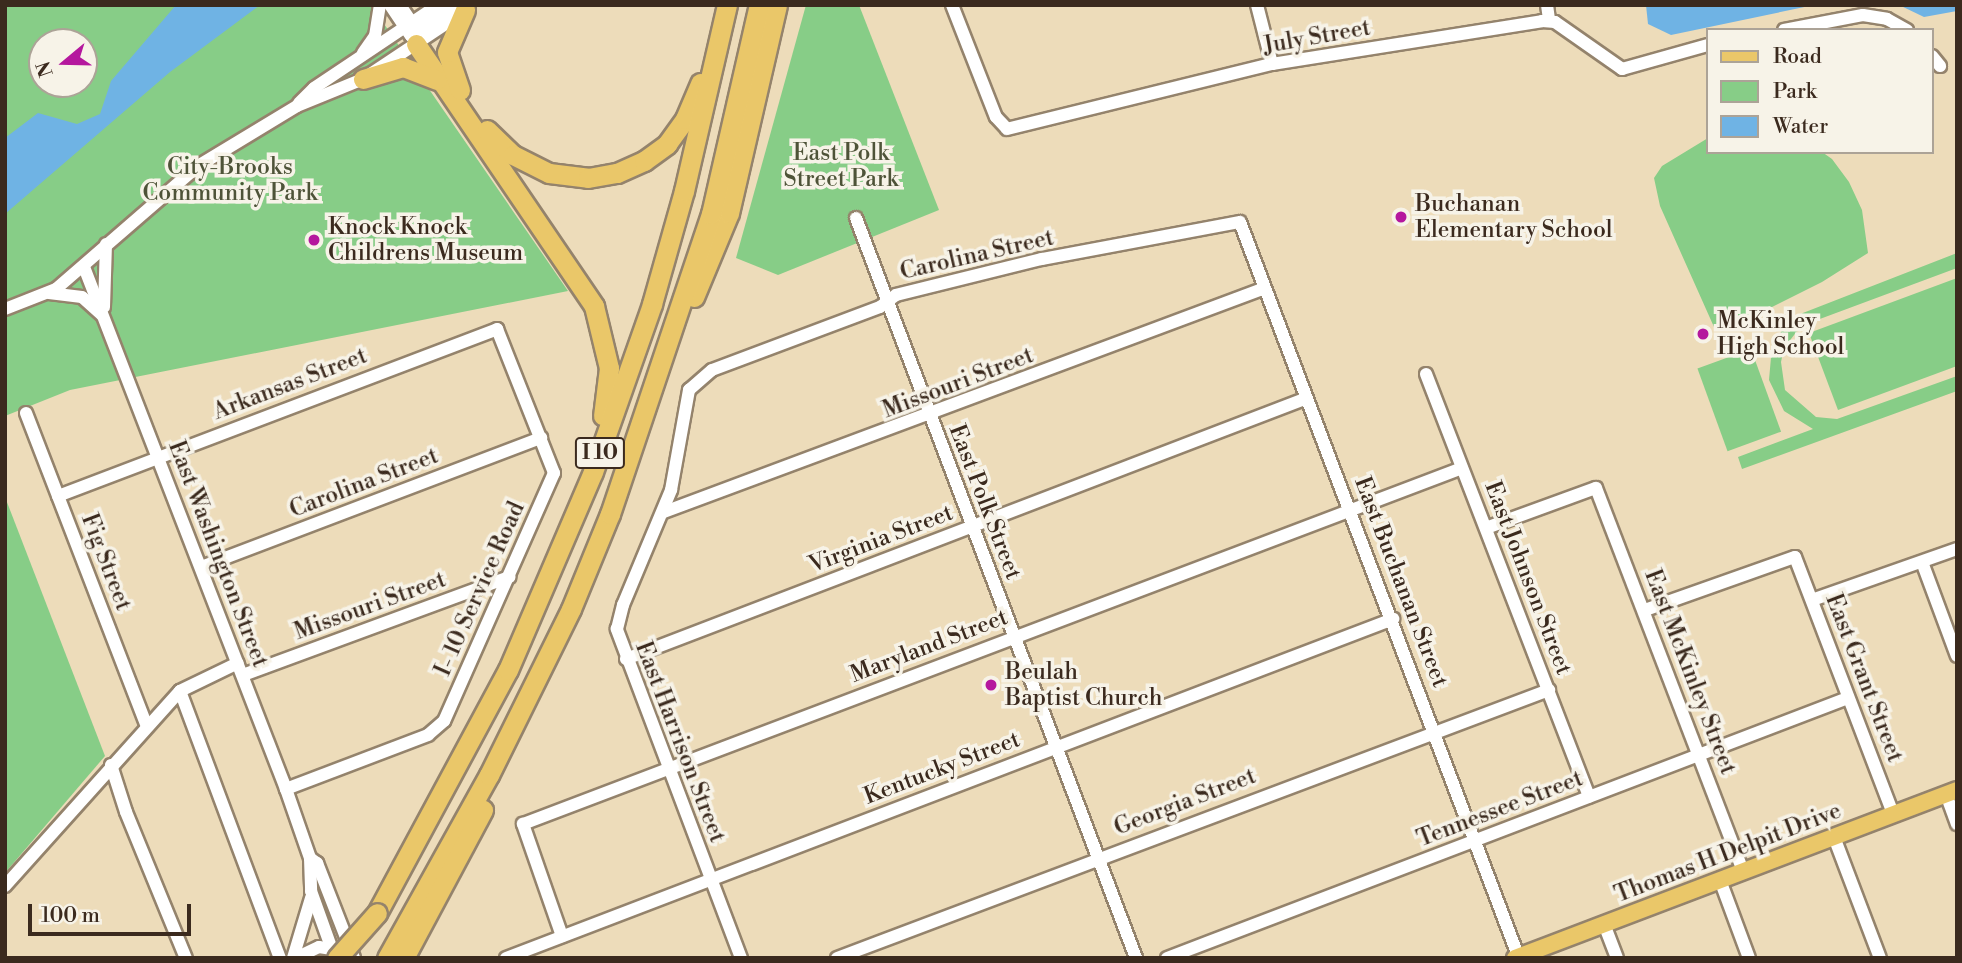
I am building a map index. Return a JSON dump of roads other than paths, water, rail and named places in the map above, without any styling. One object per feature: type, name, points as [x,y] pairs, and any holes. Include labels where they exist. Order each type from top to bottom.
[{"type":"highway","points":[[360,70],[409,67],[454,89],[492,136],[521,161],[568,177],[617,173],[652,156],[680,128],[696,95],[726,5]]},
{"type":"highway","name":"I 10","points":[[343,956],[377,913],[400,874],[508,670],[579,509],[652,304],[689,174],[726,5]]},
{"type":"highway","name":"I 10","points":[[434,893],[487,802],[489,775],[596,549],[677,316],[717,191],[760,5]]},
{"type":"highway","points":[[677,316],[697,293],[720,241],[764,75],[777,5]]},
{"type":"highway","points":[[454,89],[447,52],[465,7]]},
{"type":"highway","points":[[414,34],[454,89],[579,279],[603,330],[608,391],[579,509]]},
{"type":"highway","points":[[387,958],[434,893]]},
{"type":"highway","points":[[404,958],[434,893]]},
{"type":"main road","name":"Thomas H Delpit Drive","points":[[1518,957],[1951,792]]},
{"type":"street","points":[[360,70],[375,36],[380,5]]},
{"type":"street","points":[[390,5],[414,34]]},
{"type":"street","points":[[400,5],[414,34]]},
{"type":"street","points":[[297,106],[314,88],[360,70],[414,34],[438,5]]},
{"type":"street","name":"July Street","points":[[952,5],[1003,128],[1272,64],[1549,20]]},
{"type":"street","points":[[1257,5],[1272,64]]},
{"type":"street","points":[[1547,5],[1549,20],[1622,69],[1706,46]]},
{"type":"street","points":[[5,309],[49,293],[84,267],[106,244],[198,166],[360,70],[414,34],[465,7]]},
{"type":"street","points":[[1795,28],[1863,15],[1887,19],[1903,28]]},
{"type":"street","name":"East Polk Street","points":[[856,218],[1136,958]]},
{"type":"street","name":"Carolina Street","points":[[696,380],[720,366],[909,291],[1042,259],[1240,222]]},
{"type":"street","name":"East Buchanan Street","points":[[1240,222],[1477,841],[1518,957]]},
{"type":"street","points":[[105,318],[106,244]]},
{"type":"street","name":"East Washington Street","points":[[84,267],[243,675],[310,858]]},
{"type":"street","name":"Missouri Street","points":[[664,512],[929,416],[1265,288]]},
{"type":"street","points":[[49,293],[82,298],[105,318]]},
{"type":"street","name":"Arkansas Street","points":[[58,496],[157,456],[497,329],[541,438]]},
{"type":"street","name":"East Johnson Street","points":[[1426,374],[1589,797]]},
{"type":"street","name":"East Harrison Street","points":[[696,380],[685,397],[677,465],[664,512],[618,619],[626,659],[741,958]]},
{"type":"street","name":"Virginia Street","points":[[626,659],[1307,398]]},
{"type":"street","name":"Fig Street","points":[[26,412],[147,726]]},
{"type":"street","name":"Carolina Street","points":[[201,567],[541,438]]},
{"type":"street","name":"I- 10 Service Road","points":[[286,789],[428,735],[444,721],[554,473],[541,438]]},
{"type":"street","name":"Maryland Street","points":[[562,936],[523,824],[1462,468]]},
{"type":"street","name":"East McKinley Street","points":[[1486,528],[1596,488],[1743,871]]},
{"type":"street","points":[[1812,600],[1957,549]]},
{"type":"street","name":"East Grant Street","points":[[1644,610],[1795,557],[1893,814]]},
{"type":"street","points":[[1922,562],[1957,656]]},
{"type":"street","name":"Missouri Street","points":[[243,675],[510,577]]},
{"type":"street","name":"Kentucky Street","points":[[506,958],[1392,619]]},
{"type":"street","points":[[5,886],[180,691],[238,663]]},
{"type":"street","name":"Georgia Street","points":[[837,958],[1435,730],[1549,690]]},
{"type":"street","points":[[180,691],[280,958]]},
{"type":"street","name":"Tennessee Street","points":[[1167,958],[1848,698]]},
{"type":"street","points":[[111,765],[126,812],[186,958]]},
{"type":"street","points":[[1951,792],[1957,824]]},
{"type":"street","points":[[1834,837],[1880,958]]},
{"type":"street","points":[[294,958],[312,894],[310,858]]},
{"type":"street","points":[[310,858],[317,863],[343,956]]},
{"type":"street","points":[[1720,880],[1749,958]]},
{"type":"street","points":[[312,894],[343,956]]},
{"type":"street","points":[[1604,924],[1617,958]]},
{"type":"street","points":[[294,958],[313,948],[343,956]]},
{"type":"water","points":[[176,5],[260,5],[170,72],[5,214],[5,138],[38,113],[77,124],[100,114],[111,81]]},
{"type":"water","points":[[1646,5],[1814,5],[1671,35],[1648,24]]},
{"type":"water","points":[[1899,5],[1957,5],[1957,11],[1924,17]]},
{"type":"place","name":"Buchanan Elementary School","points":[[1401,217]]},
{"type":"place","name":"Knock Knock Childrens Museum","points":[[314,240]]},
{"type":"place","name":"McKinley High School","points":[[1703,334]]},
{"type":"place","name":"Beulah Baptist Church","points":[[991,685]]},
{"type":"park label","name":"East Polk Street Park","points":[[841,166]]},
{"type":"park label","name":"City-Brooks Community Park","points":[[230,180]]}]
